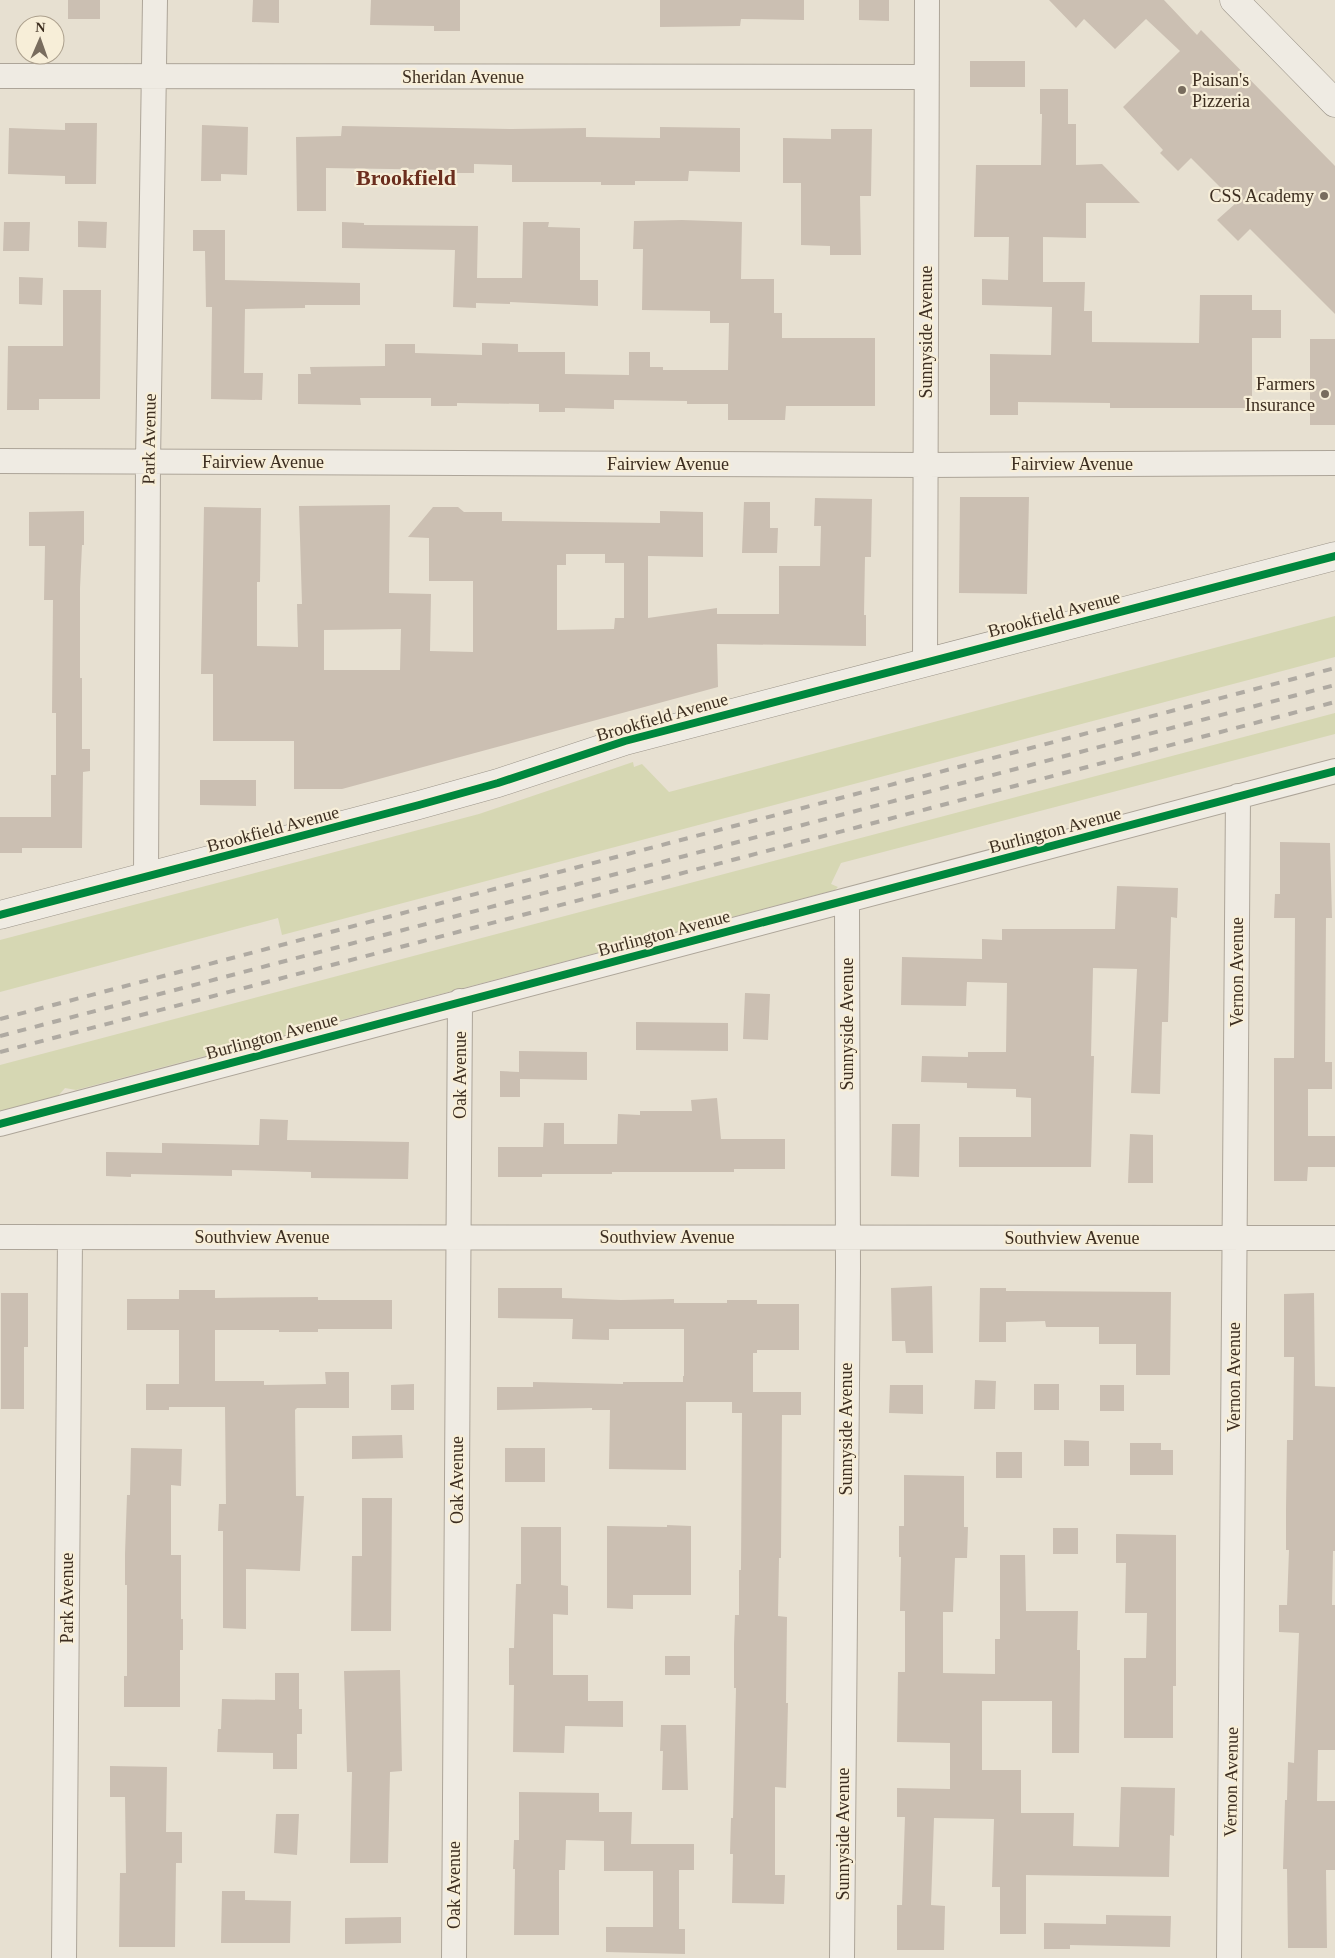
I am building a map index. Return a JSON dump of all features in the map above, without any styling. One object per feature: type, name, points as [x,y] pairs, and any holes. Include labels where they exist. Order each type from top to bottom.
[{"type":"street","name":"Park Avenue","points":[[146,878],[148,462],[155,0]]},
{"type":"street","name":"Sunnyside Avenue","points":[[925,663],[927,0]]},
{"type":"street","points":[[1234,0],[1335,103]]},
{"type":"street","name":"Sheridan Avenue","points":[[0,76],[926,77]]},
{"type":"street","name":"Fairview Avenue","points":[[0,461],[926,465],[1335,463]]},
{"type":"street","name":"Brookfield Avenue","points":[[0,916],[472,791],[625,741],[1335,556]]},
{"type":"street","name":"Burlington Avenue","points":[[0,1124],[1335,771]]},
{"type":"street","name":"Vernon Avenue","points":[[1229,1958],[1238,796]]},
{"type":"street","name":"Sunnyside Avenue","points":[[842,1958],[848,1238],[847,901]]},
{"type":"street","name":"Oak Avenue","points":[[454,1958],[460,1001]]},
{"type":"street","name":"Southview Avenue","points":[[0,1237],[1335,1238]]},
{"type":"street","name":"Park Avenue","points":[[64,1958],[70,1238]]},
{"type":"green space","points":[[1335,616],[1335,657],[282,935],[278,918],[0,992],[0,940],[479,814],[633,762],[634,767],[642,764],[669,792]]},
{"type":"green space","points":[[1335,713],[1335,734],[841,863],[831,884],[838,887],[835,890],[76,1090],[65,1088],[58,1096],[0,1111],[0,1065]]},
{"type":"building","points":[[68,0],[100,0],[100,19],[68,19]]},
{"type":"building","points":[[253,0],[279,0],[279,23],[252,22]]},
{"type":"building","points":[[371,0],[460,0],[460,31],[434,31],[434,26],[370,25]]},
{"type":"building","points":[[660,0],[804,0],[804,20],[741,19],[740,26],[660,27]]},
{"type":"building","points":[[859,0],[889,0],[889,21],[859,20]]},
{"type":"building","points":[[1049,0],[1164,0],[1197,35],[1201,30],[1335,166],[1335,314],[1250,229],[1238,241],[1217,220],[1236,203],[1191,158],[1178,171],[1160,153],[1163,150],[1123,107],[1180,51],[1146,19],[1115,49],[1084,19],[1076,28]]},
{"type":"building","points":[[970,61],[1025,61],[1025,87],[970,87]]},
{"type":"building","points":[[1040,89],[1068,89],[1068,124],[1076,124],[1076,165],[1102,164],[1140,203],[1086,203],[1086,238],[1043,237],[1043,282],[1085,282],[1084,311],[1092,311],[1092,342],[1199,343],[1200,295],[1252,295],[1252,310],[1281,310],[1281,338],[1252,338],[1252,408],[1110,408],[1110,403],[1018,402],[1018,415],[990,415],[990,354],[1051,355],[1052,307],[982,305],[982,279],[1008,280],[1009,237],[974,237],[976,165],[1041,165],[1042,114],[1040,114]]},
{"type":"building","points":[[65,123],[97,123],[96,184],[65,184],[65,176],[8,174],[9,128],[65,130]]},
{"type":"building","points":[[202,125],[248,127],[247,175],[221,174],[221,181],[201,181]]},
{"type":"building","points":[[342,126],[512,129],[586,128],[586,137],[660,138],[660,127],[740,128],[740,172],[689,171],[688,181],[635,181],[635,185],[601,185],[601,182],[512,182],[512,165],[474,164],[474,173],[453,173],[453,170],[326,168],[326,211],[297,211],[296,137],[341,136]]},
{"type":"building","points":[[831,129],[872,129],[871,196],[860,196],[861,255],[830,255],[830,246],[801,245],[801,183],[783,183],[783,138],[831,139]]},
{"type":"building","points":[[78,221],[107,222],[106,248],[78,247]]},
{"type":"building","points":[[634,221],[742,222],[741,279],[774,279],[774,313],[782,313],[782,338],[875,338],[875,406],[786,406],[785,420],[728,420],[728,404],[687,404],[687,401],[614,400],[614,409],[565,408],[565,412],[539,412],[539,404],[457,403],[457,406],[431,406],[431,398],[360,398],[361,405],[298,404],[298,374],[311,374],[310,367],[385,366],[385,344],[415,344],[415,353],[482,355],[482,343],[518,344],[518,352],[565,352],[565,374],[629,375],[629,352],[650,352],[650,367],[663,367],[663,370],[728,370],[729,323],[710,323],[710,311],[642,310],[643,249],[633,249]]},
{"type":"building","points":[[4,222],[30,222],[29,251],[3,251]]},
{"type":"building","points":[[342,222],[364,223],[364,225],[478,226],[477,278],[522,278],[523,222],[549,222],[548,227],[580,228],[580,280],[598,280],[598,306],[510,302],[510,304],[476,303],[476,308],[453,307],[455,250],[342,248]]},
{"type":"building","points":[[193,230],[225,230],[225,280],[360,283],[360,305],[305,305],[305,308],[245,309],[244,373],[263,373],[262,400],[211,399],[212,307],[206,307],[205,251],[193,251]]},
{"type":"building","points":[[19,277],[43,278],[42,305],[19,304]]},
{"type":"building","points":[[63,290],[101,290],[100,399],[39,399],[39,410],[7,410],[8,346],[63,346]]},
{"type":"building","points":[[1310,339],[1335,339],[1335,425],[1310,425]]},
{"type":"building","points":[[960,497],[1029,497],[1027,594],[959,593]]},
{"type":"building","points":[[815,498],[872,499],[871,557],[865,557],[864,615],[866,615],[866,646],[717,644],[718,687],[342,789],[294,789],[294,741],[213,741],[213,674],[201,674],[204,507],[261,508],[260,582],[257,582],[257,646],[298,647],[297,604],[302,604],[299,506],[390,505],[389,593],[431,594],[430,651],[473,652],[473,581],[429,581],[429,538],[408,537],[433,507],[458,507],[464,512],[502,512],[502,521],[660,523],[660,511],[703,512],[703,557],[648,556],[648,618],[717,608],[717,614],[779,614],[779,566],[820,566],[821,526],[814,526]],"holes":[[[566,554],[605,554],[605,563],[624,563],[624,618],[615,618],[614,629],[557,630],[557,565],[566,565]],[[401,629],[400,670],[324,670],[324,630]]]},
{"type":"building","points":[[744,502],[770,502],[770,528],[778,528],[777,553],[742,553]]},
{"type":"building","points":[[84,511],[84,545],[82,545],[80,588],[80,678],[82,678],[82,749],[90,749],[90,771],[83,772],[82,848],[22,848],[22,853],[0,853],[0,817],[51,817],[51,775],[56,775],[56,713],[52,713],[53,600],[44,600],[45,546],[29,546],[29,512]]},
{"type":"building","points":[[200,780],[256,780],[256,806],[200,805]]},
{"type":"building","points":[[1280,842],[1330,843],[1332,918],[1326,918],[1325,1062],[1332,1062],[1332,1089],[1308,1089],[1308,1136],[1335,1136],[1335,1167],[1308,1167],[1307,1181],[1274,1181],[1274,1058],[1294,1058],[1295,918],[1274,918],[1275,894],[1280,894]]},
{"type":"building","points":[[1117,886],[1178,888],[1177,918],[1171,917],[1168,1022],[1162,1022],[1160,1094],[1131,1093],[1137,969],[1093,968],[1091,1056],[1094,1056],[1091,1167],[959,1167],[959,1137],[1031,1137],[1031,1098],[1016,1097],[1016,1089],[967,1088],[967,1083],[921,1082],[922,1056],[968,1057],[968,1052],[1006,1052],[1007,983],[967,982],[966,1006],[901,1005],[902,957],[982,959],[982,939],[1002,940],[1002,929],[1115,929]]},
{"type":"building","points":[[745,993],[770,994],[768,1040],[743,1039]]},
{"type":"building","points":[[636,1022],[728,1023],[728,1051],[636,1050]]},
{"type":"building","points":[[519,1051],[587,1052],[587,1080],[520,1079],[520,1097],[500,1097],[500,1071],[519,1072]]},
{"type":"building","points":[[717,1098],[721,1139],[785,1139],[785,1169],[734,1169],[734,1172],[612,1172],[612,1174],[542,1174],[542,1177],[498,1177],[498,1147],[543,1147],[544,1123],[564,1123],[564,1144],[617,1144],[618,1114],[640,1115],[640,1111],[692,1111],[691,1100]]},
{"type":"building","points":[[260,1119],[288,1120],[287,1140],[409,1142],[408,1179],[311,1178],[311,1172],[232,1170],[232,1176],[131,1174],[131,1177],[106,1176],[106,1152],[162,1153],[162,1143],[259,1145]]},
{"type":"building","points":[[892,1124],[920,1124],[919,1177],[891,1176]]},
{"type":"building","points":[[1130,1134],[1153,1135],[1153,1183],[1128,1183]]},
{"type":"building","points":[[932,1286],[933,1353],[906,1353],[905,1341],[892,1341],[891,1288]]},
{"type":"building","points":[[498,1288],[562,1288],[562,1298],[674,1299],[674,1303],[727,1303],[727,1300],[757,1300],[757,1304],[799,1304],[799,1350],[757,1350],[757,1353],[753,1353],[753,1392],[801,1392],[801,1415],[782,1415],[781,1558],[779,1558],[778,1616],[787,1617],[786,1703],[788,1703],[786,1788],[775,1787],[775,1875],[785,1875],[784,1904],[732,1903],[733,1854],[730,1854],[731,1818],[733,1818],[736,1688],[734,1688],[734,1644],[735,1615],[739,1615],[739,1570],[741,1570],[742,1413],[732,1413],[732,1402],[686,1402],[686,1470],[609,1469],[610,1410],[592,1410],[592,1408],[497,1410],[497,1387],[533,1387],[533,1382],[623,1384],[623,1382],[683,1382],[684,1329],[609,1329],[609,1340],[572,1339],[573,1319],[498,1318]]},
{"type":"building","points":[[980,1288],[1006,1288],[1006,1291],[1171,1292],[1170,1375],[1136,1375],[1136,1344],[1099,1344],[1099,1327],[1046,1327],[1045,1321],[1006,1322],[1006,1342],[979,1342]]},
{"type":"building","points":[[179,1290],[215,1290],[215,1298],[318,1297],[318,1300],[392,1300],[392,1329],[318,1329],[318,1332],[215,1330],[215,1381],[264,1381],[264,1385],[326,1384],[325,1372],[349,1372],[349,1408],[297,1408],[295,1410],[296,1496],[304,1496],[300,1571],[246,1569],[246,1629],[223,1628],[223,1531],[218,1531],[219,1504],[226,1504],[225,1407],[169,1407],[169,1410],[146,1410],[146,1384],[179,1384],[179,1330],[127,1330],[127,1299],[179,1299]]},
{"type":"building","points":[[1,1293],[28,1293],[28,1347],[24,1347],[24,1409],[1,1409]]},
{"type":"building","points":[[1314,1293],[1315,1386],[1335,1387],[1335,1551],[1333,1551],[1332,1605],[1335,1605],[1335,1750],[1318,1750],[1317,1801],[1335,1801],[1335,1870],[1326,1870],[1327,1948],[1288,1948],[1287,1869],[1283,1869],[1285,1800],[1287,1800],[1288,1762],[1294,1763],[1299,1633],[1279,1632],[1279,1605],[1287,1605],[1289,1550],[1286,1550],[1287,1440],[1293,1440],[1294,1357],[1284,1357],[1284,1294]]},
{"type":"building","points":[[975,1380],[996,1381],[995,1409],[974,1409]]},
{"type":"building","points":[[414,1384],[414,1410],[391,1410],[391,1385]]},
{"type":"building","points":[[1034,1384],[1059,1384],[1059,1410],[1034,1410]]},
{"type":"building","points":[[890,1385],[923,1385],[923,1414],[889,1413]]},
{"type":"building","points":[[1100,1385],[1124,1385],[1124,1411],[1100,1411]]},
{"type":"building","points":[[402,1435],[403,1458],[352,1459],[352,1436]]},
{"type":"building","points":[[1064,1440],[1089,1441],[1089,1466],[1064,1466]]},
{"type":"building","points":[[1130,1443],[1161,1443],[1161,1450],[1173,1450],[1173,1475],[1130,1475]]},
{"type":"building","points":[[131,1448],[182,1449],[181,1486],[171,1485],[171,1555],[181,1555],[183,1650],[180,1650],[180,1707],[124,1707],[124,1676],[127,1676],[125,1554],[127,1495],[130,1495]]},
{"type":"building","points":[[505,1448],[545,1448],[545,1482],[505,1482]]},
{"type":"building","points":[[996,1452],[1022,1452],[1022,1478],[996,1478]]},
{"type":"building","points":[[904,1475],[964,1476],[964,1527],[968,1527],[967,1558],[955,1558],[953,1612],[943,1612],[943,1673],[995,1674],[995,1639],[1000,1639],[1000,1555],[1025,1555],[1026,1611],[1078,1611],[1077,1650],[1080,1650],[1079,1753],[1052,1753],[1052,1701],[982,1701],[982,1770],[1021,1770],[1021,1813],[1074,1813],[1073,1846],[1119,1847],[1121,1787],[1175,1788],[1174,1836],[1170,1835],[1169,1877],[1026,1875],[1026,1934],[1000,1934],[1000,1887],[992,1887],[994,1819],[934,1818],[931,1905],[945,1906],[944,1950],[897,1950],[897,1905],[902,1905],[905,1817],[897,1817],[897,1788],[950,1789],[950,1743],[897,1742],[898,1672],[905,1672],[905,1611],[900,1611],[901,1557],[899,1557],[899,1526],[904,1526]]},
{"type":"building","points":[[362,1498],[392,1498],[391,1631],[351,1631],[352,1556],[362,1556]]},
{"type":"building","points":[[667,1525],[691,1526],[691,1595],[633,1595],[633,1609],[607,1608],[607,1526],[667,1527]]},
{"type":"building","points":[[521,1527],[561,1527],[561,1585],[568,1586],[568,1615],[553,1614],[553,1675],[588,1675],[588,1701],[623,1701],[623,1727],[565,1726],[564,1753],[513,1752],[514,1685],[509,1685],[509,1648],[514,1648],[516,1584],[521,1584]]},
{"type":"building","points":[[1053,1528],[1078,1528],[1078,1554],[1053,1554]]},
{"type":"building","points":[[1116,1534],[1176,1535],[1176,1686],[1173,1686],[1173,1738],[1124,1738],[1124,1658],[1146,1658],[1147,1613],[1125,1613],[1126,1563],[1116,1563]]},
{"type":"building","points":[[665,1656],[690,1656],[690,1675],[665,1675]]},
{"type":"building","points":[[400,1670],[402,1771],[390,1772],[388,1863],[350,1863],[352,1772],[347,1772],[344,1671]]},
{"type":"building","points":[[275,1673],[299,1673],[299,1709],[302,1709],[302,1734],[297,1734],[297,1769],[273,1769],[273,1753],[217,1752],[218,1729],[221,1729],[222,1699],[275,1700]]},
{"type":"building","points":[[661,1725],[686,1725],[688,1790],[662,1790],[663,1751],[660,1751]]},
{"type":"building","points":[[110,1766],[167,1767],[166,1832],[182,1832],[182,1863],[176,1863],[175,1947],[119,1947],[120,1873],[126,1873],[125,1797],[110,1797]]},
{"type":"building","points":[[519,1792],[599,1793],[599,1812],[632,1812],[631,1844],[694,1844],[694,1870],[679,1870],[679,1929],[685,1929],[685,1954],[606,1952],[606,1927],[653,1927],[653,1871],[604,1871],[604,1841],[566,1840],[565,1870],[559,1870],[559,1935],[514,1935],[514,1840],[519,1840]]},
{"type":"building","points":[[276,1814],[299,1814],[297,1855],[274,1853]]},
{"type":"building","points":[[222,1891],[245,1891],[245,1900],[291,1901],[290,1943],[221,1943]]},
{"type":"building","points":[[1106,1915],[1171,1916],[1170,1947],[1070,1945],[1070,1949],[1044,1949],[1044,1923],[1106,1924]]},
{"type":"building","points":[[401,1917],[401,1943],[345,1944],[345,1918]]},
{"type":"railway","points":[[0,1019],[1335,668]]},
{"type":"railway","points":[[0,1036],[1335,685]]},
{"type":"railway","points":[[0,1052],[1335,702]]},
{"type":"cycle path","points":[[0,915],[419,805],[498,783],[625,741],[1335,556]]},
{"type":"cycle path","points":[[0,1124],[1335,771]]},
{"type":"place","name":"Paisan's Pizzeria","points":[[1182,90]]},
{"type":"place","name":"CSS Academy","points":[[1324,196]]},
{"type":"place","name":"Farmers Insurance","points":[[1325,394]]},
{"type":"district","name":"Brookfield","points":[[406,177]]}]
